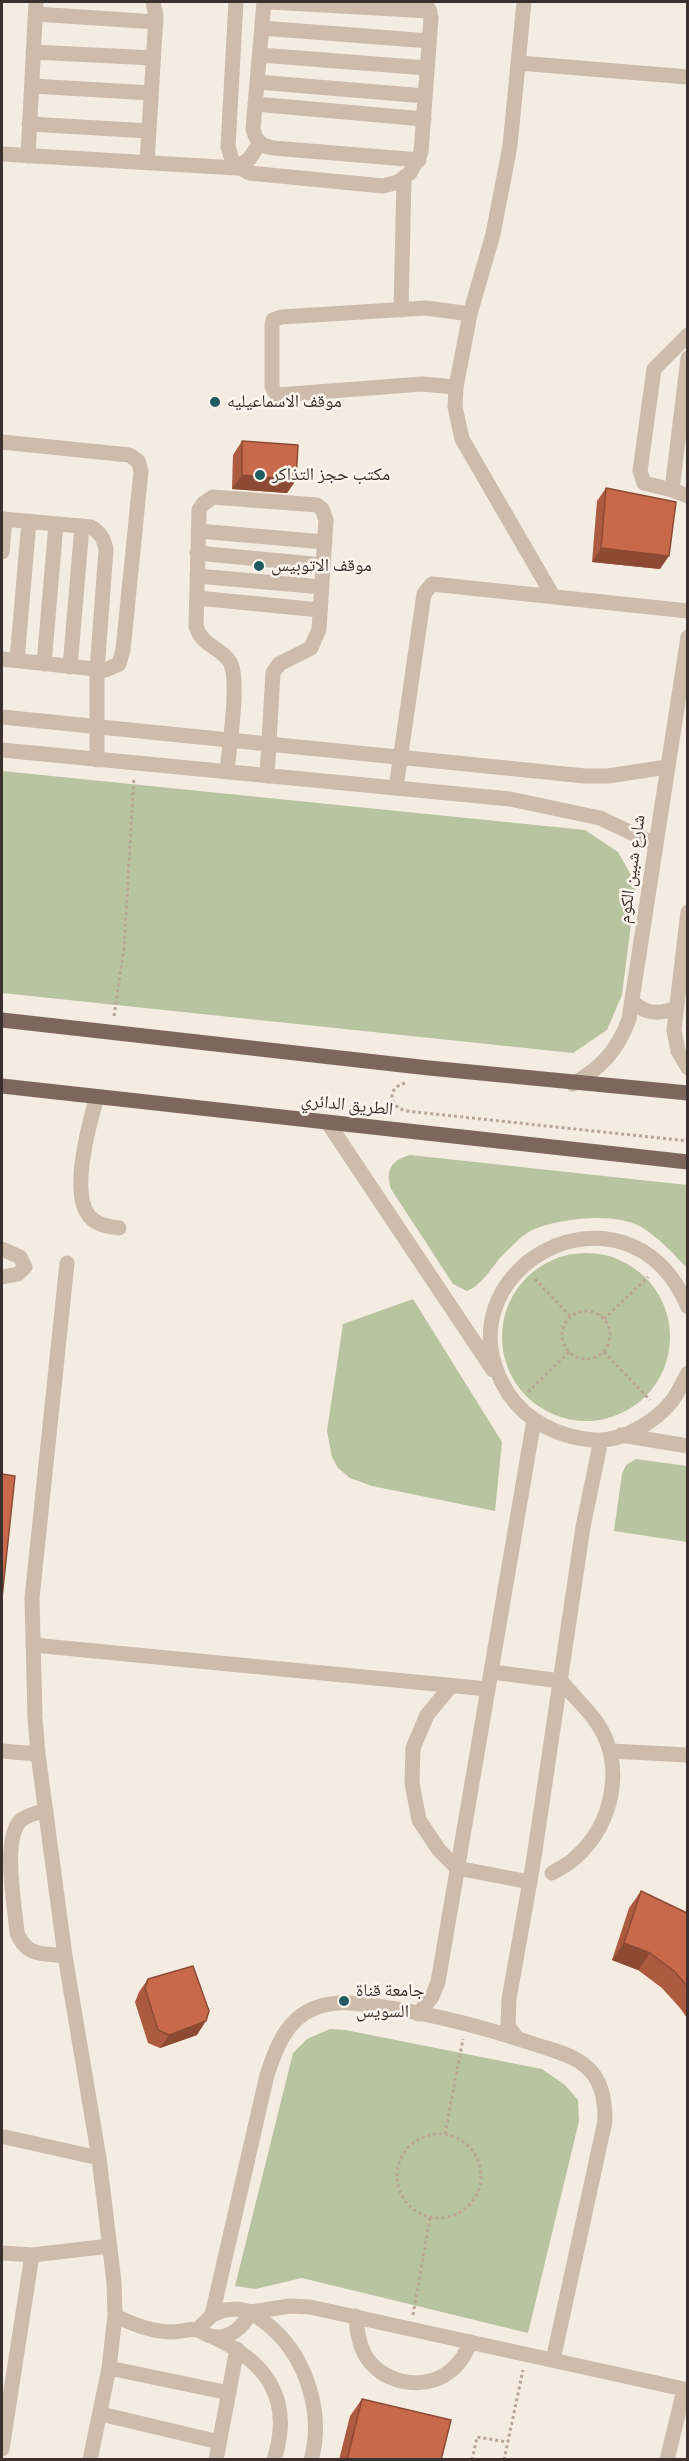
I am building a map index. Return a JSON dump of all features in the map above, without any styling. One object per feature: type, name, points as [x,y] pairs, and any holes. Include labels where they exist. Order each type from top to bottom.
[{"type":"main road","points":[[2,1020],[573,1084],[687,1093]]},
{"type":"main road","name":"الطريق الدائري","points":[[2,1086],[687,1162]]},
{"type":"street","points":[[147,162],[156,22],[156,8],[153,2]]},
{"type":"street","points":[[236,2],[228,147],[230,158],[237,168]]},
{"type":"street","points":[[264,2],[253,129],[256,139],[273,148],[419,160]]},
{"type":"street","points":[[2,154],[237,168],[249,173],[383,186],[404,178],[419,160],[429,41],[428,6],[270,2]]},
{"type":"street","points":[[524,2],[510,146],[493,234],[470,314],[456,387],[456,416],[462,439],[553,596]]},
{"type":"street","points":[[28,156],[36,8],[156,22]]},
{"type":"street","points":[[262,28],[429,41]]},
{"type":"street","points":[[33,52],[153,58]]},
{"type":"street","points":[[260,55],[427,68]]},
{"type":"street","points":[[519,63],[687,77]]},
{"type":"street","points":[[258,82],[425,96]]},
{"type":"street","points":[[32,86],[151,93]]},
{"type":"street","points":[[255,104],[424,119]]},
{"type":"street","points":[[29,124],[149,131]]},
{"type":"street","points":[[237,168],[250,158],[260,143]]},
{"type":"street","points":[[402,310],[404,178]]},
{"type":"street","points":[[456,387],[422,384],[278,394],[274,392],[272,325],[277,317],[402,310],[436,309],[470,314]]},
{"type":"street","points":[[687,335],[654,369],[640,471],[644,483],[687,496]]},
{"type":"street","points":[[672,490],[687,358]]},
{"type":"street","points":[[2,442],[129,455],[140,466],[122,657],[113,669],[97,670],[2,659]]},
{"type":"street","points":[[227,772],[234,683],[233,669],[227,658],[203,641],[196,626],[199,510],[202,504],[213,497],[317,505],[325,514],[319,629],[311,648],[279,664],[273,673],[267,776]]},
{"type":"street","points":[[2,552],[3,519],[91,527],[105,540],[97,670],[99,728],[97,760]]},
{"type":"street","points":[[17,660],[29,521]]},
{"type":"street","points":[[44,664],[56,524]]},
{"type":"street","points":[[70,667],[82,526]]},
{"type":"street","points":[[198,531],[325,542]]},
{"type":"street","points":[[197,553],[323,565]]},
{"type":"street","points":[[197,576],[322,587]]},
{"type":"street","points":[[396,789],[424,594],[429,587],[437,584],[687,611]]},
{"type":"street","points":[[197,598],[320,610]]},
{"type":"street","name":"شارع شبين الكوم","points":[[573,1084],[602,1064],[614,1051],[623,1036],[633,1002],[687,637]]},
{"type":"street","points":[[2,717],[585,776],[608,776],[667,767]]},
{"type":"street","points":[[2,750],[510,799],[600,818],[655,844]]},
{"type":"street","points":[[687,912],[674,1030],[678,1051],[687,1068]]},
{"type":"street","points":[[633,1002],[638,1008],[653,1013],[675,1008]]},
{"type":"street","points":[[97,1097],[84,1156],[82,1203],[90,1217],[96,1222],[103,1226],[119,1228]]},
{"type":"street","points":[[328,1123],[515,1403],[534,1420],[557,1433],[601,1440],[643,1426],[663,1411],[687,1382]]},
{"type":"street","points":[[500,1380],[492,1354],[492,1328],[502,1294],[511,1279],[529,1260],[554,1245],[581,1238],[610,1239],[637,1248],[661,1264],[679,1287],[687,1307]]},
{"type":"street","points":[[2,1249],[20,1257],[26,1267],[18,1274],[2,1277]]},
{"type":"street","points":[[67,1263],[32,1598],[38,1754],[65,1956],[99,2158],[110,2246],[115,2316],[109,2368],[90,2460]]},
{"type":"street","points":[[674,1399],[687,1373]]},
{"type":"street","points":[[418,2014],[432,1997],[438,1982],[534,1420]]},
{"type":"street","points":[[621,1435],[687,1446]]},
{"type":"street","points":[[517,2038],[508,2026],[507,2012],[530,1882],[583,1527],[601,1440]]},
{"type":"street","points":[[33,1645],[488,1689]]},
{"type":"street","points":[[492,1672],[561,1681],[597,1724],[611,1751],[614,1784],[607,1812],[594,1837],[576,1858],[552,1873]]},
{"type":"street","points":[[450,1686],[427,1714],[413,1748],[411,1783],[419,1820],[439,1850],[458,1868],[530,1882]]},
{"type":"street","points":[[2,1751],[38,1754]]},
{"type":"street","points":[[611,1751],[687,1755]]},
{"type":"street","points":[[46,1810],[22,1819],[14,1831],[10,1850],[17,1933],[28,1950],[65,1956]]},
{"type":"street","points":[[212,2315],[274,2052],[285,2031],[298,2017],[316,2007],[349,2003],[418,2014],[517,2038],[584,2064],[598,2080],[605,2100],[605,2121],[553,2360]]},
{"type":"street","points":[[6,2137],[99,2158]]},
{"type":"street","points":[[2,2253],[32,2255],[110,2246]]},
{"type":"street","points":[[2,2449],[32,2255]]},
{"type":"street","points":[[196,2330],[212,2315],[224,2310],[238,2309],[251,2312],[290,2306],[356,2316],[686,2390],[667,2460]]},
{"type":"street","points":[[211,2336],[224,2336],[236,2331],[246,2322],[251,2312]]},
{"type":"street","points":[[251,2312],[274,2330],[292,2352],[306,2377],[313,2405],[315,2428],[311,2460]]},
{"type":"street","points":[[115,2316],[136,2326],[156,2331],[196,2330],[237,2349],[261,2371],[278,2398],[280,2424],[274,2460]]},
{"type":"street","points":[[356,2316],[358,2337],[365,2355],[377,2369],[394,2379],[412,2383],[432,2381],[449,2373],[463,2359],[471,2342]]},
{"type":"street","points":[[216,2460],[237,2349]]},
{"type":"street","points":[[109,2368],[229,2393]]},
{"type":"street","points":[[101,2414],[219,2442]]},
{"type":"path","points":[[112,1033],[124,948],[135,764]]},
{"type":"path","points":[[416,1084],[405,1083],[396,1086],[392,1093],[392,1102],[398,1108],[687,1141]]},
{"type":"path","points":[[529,1260],[530,1274],[571,1317]]},
{"type":"path","points":[[604,1319],[661,1264]]},
{"type":"path","points":[[583,1311],[591,1311],[604,1319],[610,1333],[604,1352],[587,1360],[579,1359],[569,1352],[562,1341],[561,1333],[563,1325],[571,1317],[583,1311]]},
{"type":"path","points":[[515,1403],[569,1352]]},
{"type":"path","points":[[604,1352],[645,1397],[663,1411]]},
{"type":"path","points":[[445,2134],[465,2025]]},
{"type":"path","points":[[445,2134],[458,2138],[469,2146],[480,2169],[481,2183],[469,2206],[458,2214],[445,2218],[430,2217],[412,2208],[399,2191],[396,2176],[399,2162],[406,2150],[417,2140],[430,2135],[445,2134]]},
{"type":"path","points":[[410,2328],[430,2217]]},
{"type":"path","points":[[504,2460],[527,2355]]},
{"type":"path","points":[[472,2460],[477,2437],[507,2442]]},
{"type":"green space","points":[[2,771],[585,830],[618,852],[636,884],[622,995],[607,1030],[573,1053],[2,993]]},
{"type":"green space","points":[[410,1155],[687,1185],[687,1268],[643,1228],[618,1219],[587,1218],[542,1226],[530,1231],[504,1254],[479,1283],[467,1291],[453,1284],[391,1189],[389,1172],[391,1167],[398,1160]]},
{"type":"green space","points":[[586,1253],[618,1259],[633,1267],[645,1278],[656,1290],[664,1305],[670,1337],[664,1369],[656,1384],[645,1396],[633,1407],[618,1415],[586,1421],[554,1415],[539,1407],[527,1396],[516,1384],[508,1369],[502,1337],[508,1305],[516,1290],[527,1278],[539,1267],[554,1259]]},
{"type":"green space","points":[[413,1299],[502,1442],[495,1511],[372,1486],[350,1478],[338,1468],[332,1457],[327,1431],[343,1324]]},
{"type":"green space","points":[[636,1459],[687,1466],[687,1542],[614,1531],[622,1474],[626,1465]]},
{"type":"green space","points":[[330,2029],[542,2069],[565,2085],[578,2100],[579,2121],[528,2333],[302,2278],[255,2289],[235,2286],[293,2053],[307,2039]]},
{"type":"building","points":[[242,441],[298,445],[296,480],[242,475]]},
{"type":"building","points":[[606,488],[676,502],[669,556],[601,548]]},
{"type":"building","points":[[2,1474],[15,1476],[2,1598]]},
{"type":"building","points":[[641,1891],[687,1913],[687,1986],[674,1971],[650,1953],[624,1943]]},
{"type":"building","points":[[193,1966],[209,2011],[206,2021],[169,2035],[158,2030],[145,1988],[148,1979]]},
{"type":"building","points":[[362,2399],[451,2420],[441,2460],[347,2460]]},
{"type":"place","name":"موقف الاسماعيليه","points":[[215,402]]},
{"type":"place","name":"مكتب حجز التذاكر","points":[[260,475]]},
{"type":"place","name":"موقف الاتوبيس","points":[[259,566]]},
{"type":"place","name":"جامعة قناة السويس","points":[[344,2001]]}]
